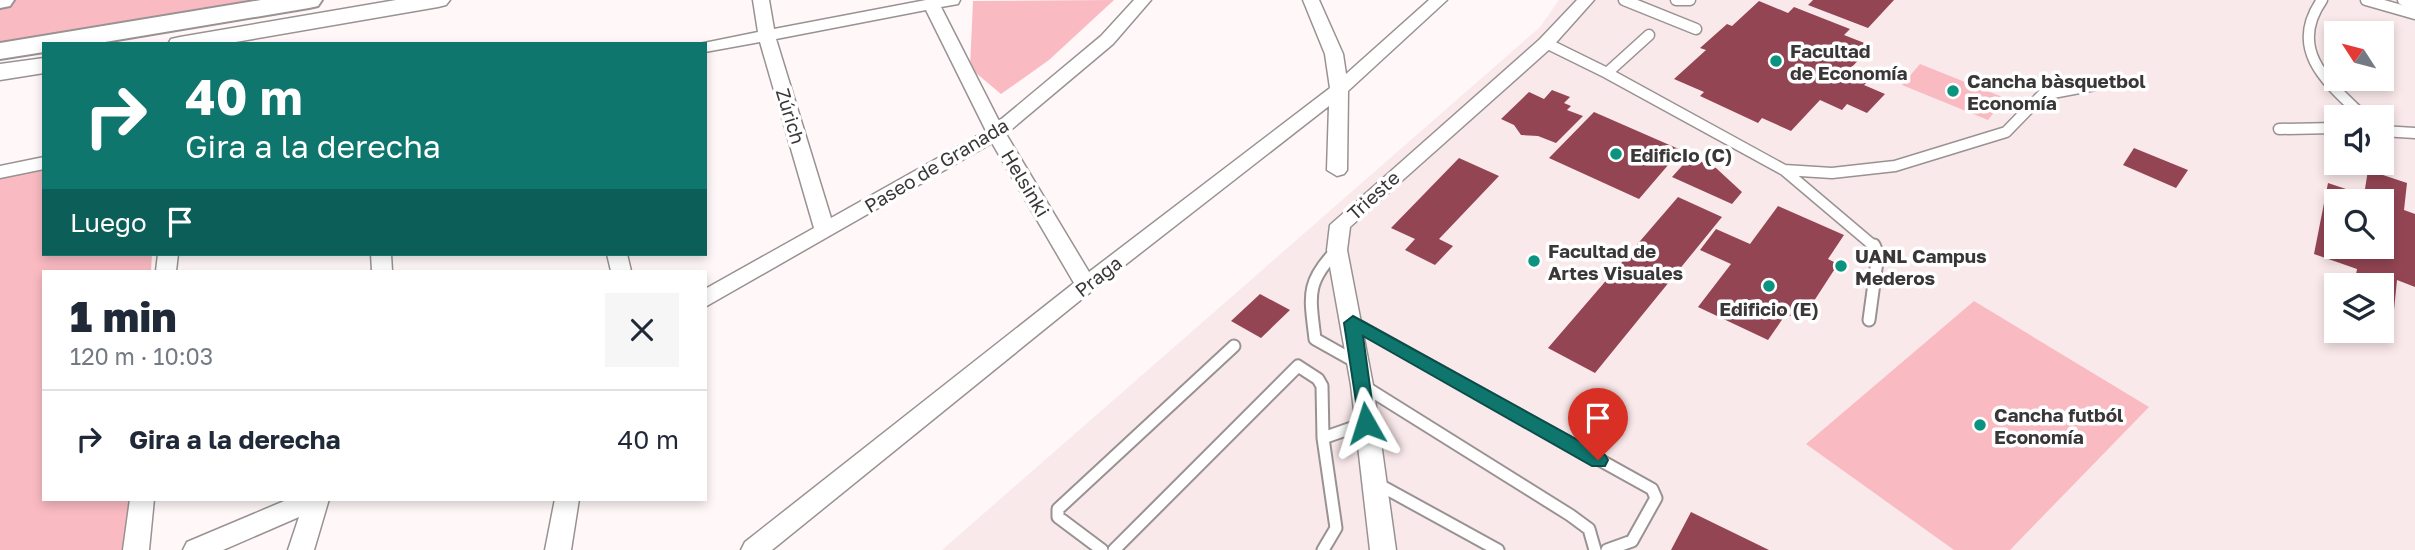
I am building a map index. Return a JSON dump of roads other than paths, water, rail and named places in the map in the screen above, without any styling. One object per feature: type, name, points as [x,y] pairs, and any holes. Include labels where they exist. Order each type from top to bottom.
[{"type":"highway","points":[[54,42],[309,0]]},
{"type":"highway","points":[[168,42],[228,13]]},
{"type":"highway","points":[[0,51],[42,44]]},
{"type":"main road","points":[[192,42],[438,0]]},
{"type":"main road","points":[[0,72],[42,65]]},
{"type":"street","name":"Zúrich","points":[[761,0],[767,36],[825,231]]},
{"type":"street","points":[[707,47],[952,0]]},
{"type":"street","name":"Paseo de Granada","points":[[707,298],[996,132],[1107,40],[1143,0]]},
{"type":"street","points":[[1311,0],[1334,54],[1339,90],[1337,170]]},
{"type":"street","name":"Praga","points":[[754,550],[1086,285],[1339,90],[1438,0]]},
{"type":"street","name":"Trieste","points":[[1383,550],[1361,374],[1337,250],[1340,225],[1546,43],[1586,0]]},
{"type":"street","name":"Helsinki","points":[[931,4],[996,132],[1086,285]]},
{"type":"street","points":[[0,172],[42,163]]},
{"type":"street","points":[[136,550],[142,501]]},
{"type":"street","points":[[196,550],[311,501]]},
{"type":"street","points":[[301,550],[315,501]]},
{"type":"street","points":[[558,550],[566,501]]},
{"type":"lane","points":[[1624,0],[1696,29]]},
{"type":"lane","points":[[1676,0],[1690,0]]},
{"type":"lane","points":[[2322,0],[2309,14],[2307,43],[2315,63],[2334,89],[2351,105]]},
{"type":"lane","points":[[2366,0],[2415,14]]},
{"type":"lane","points":[[2403,0],[2415,5]]},
{"type":"lane","points":[[1607,74],[1649,35]]},
{"type":"lane","points":[[1546,43],[1784,170],[1835,209],[1876,249],[1869,320]]},
{"type":"lane","points":[[1784,170],[1832,173],[1895,166],[1923,159],[2006,132],[2042,95],[2095,85]]},
{"type":"lane","points":[[2279,128],[2324,128]]},
{"type":"lane","points":[[2394,132],[2415,133]]},
{"type":"lane","points":[[1337,250],[1316,270],[1309,282],[1315,339],[1361,374],[1570,514],[1589,530],[1595,550]]},
{"type":"lane","points":[[1353,323],[1652,489],[1656,498],[1633,539],[1607,550]]},
{"type":"lane","points":[[1102,550],[1058,517],[1058,509],[1234,346]]},
{"type":"lane","points":[[1114,550],[1296,366],[1320,382],[1323,438],[1336,528],[1334,536],[1323,550]]},
{"type":"lane","points":[[1323,438],[1366,423]]},
{"type":"lane","points":[[1374,481],[1498,550]]},
{"type":"place","name":"Facultad de Economía","points":[[1776,61]]},
{"type":"place","name":"Cancha bàsquetbol Economía","points":[[1953,91]]},
{"type":"place","name":"EdificIo (C)","points":[[1616,154]]},
{"type":"place","name":"Facultad de Artes Visuales","points":[[1534,261]]},
{"type":"place","name":"UANL Campus Mederos","points":[[1841,266]]},
{"type":"place","name":"Edificio (E)","points":[[1769,286]]},
{"type":"place","name":"Cancha futból Economía","points":[[1980,425]]}]
